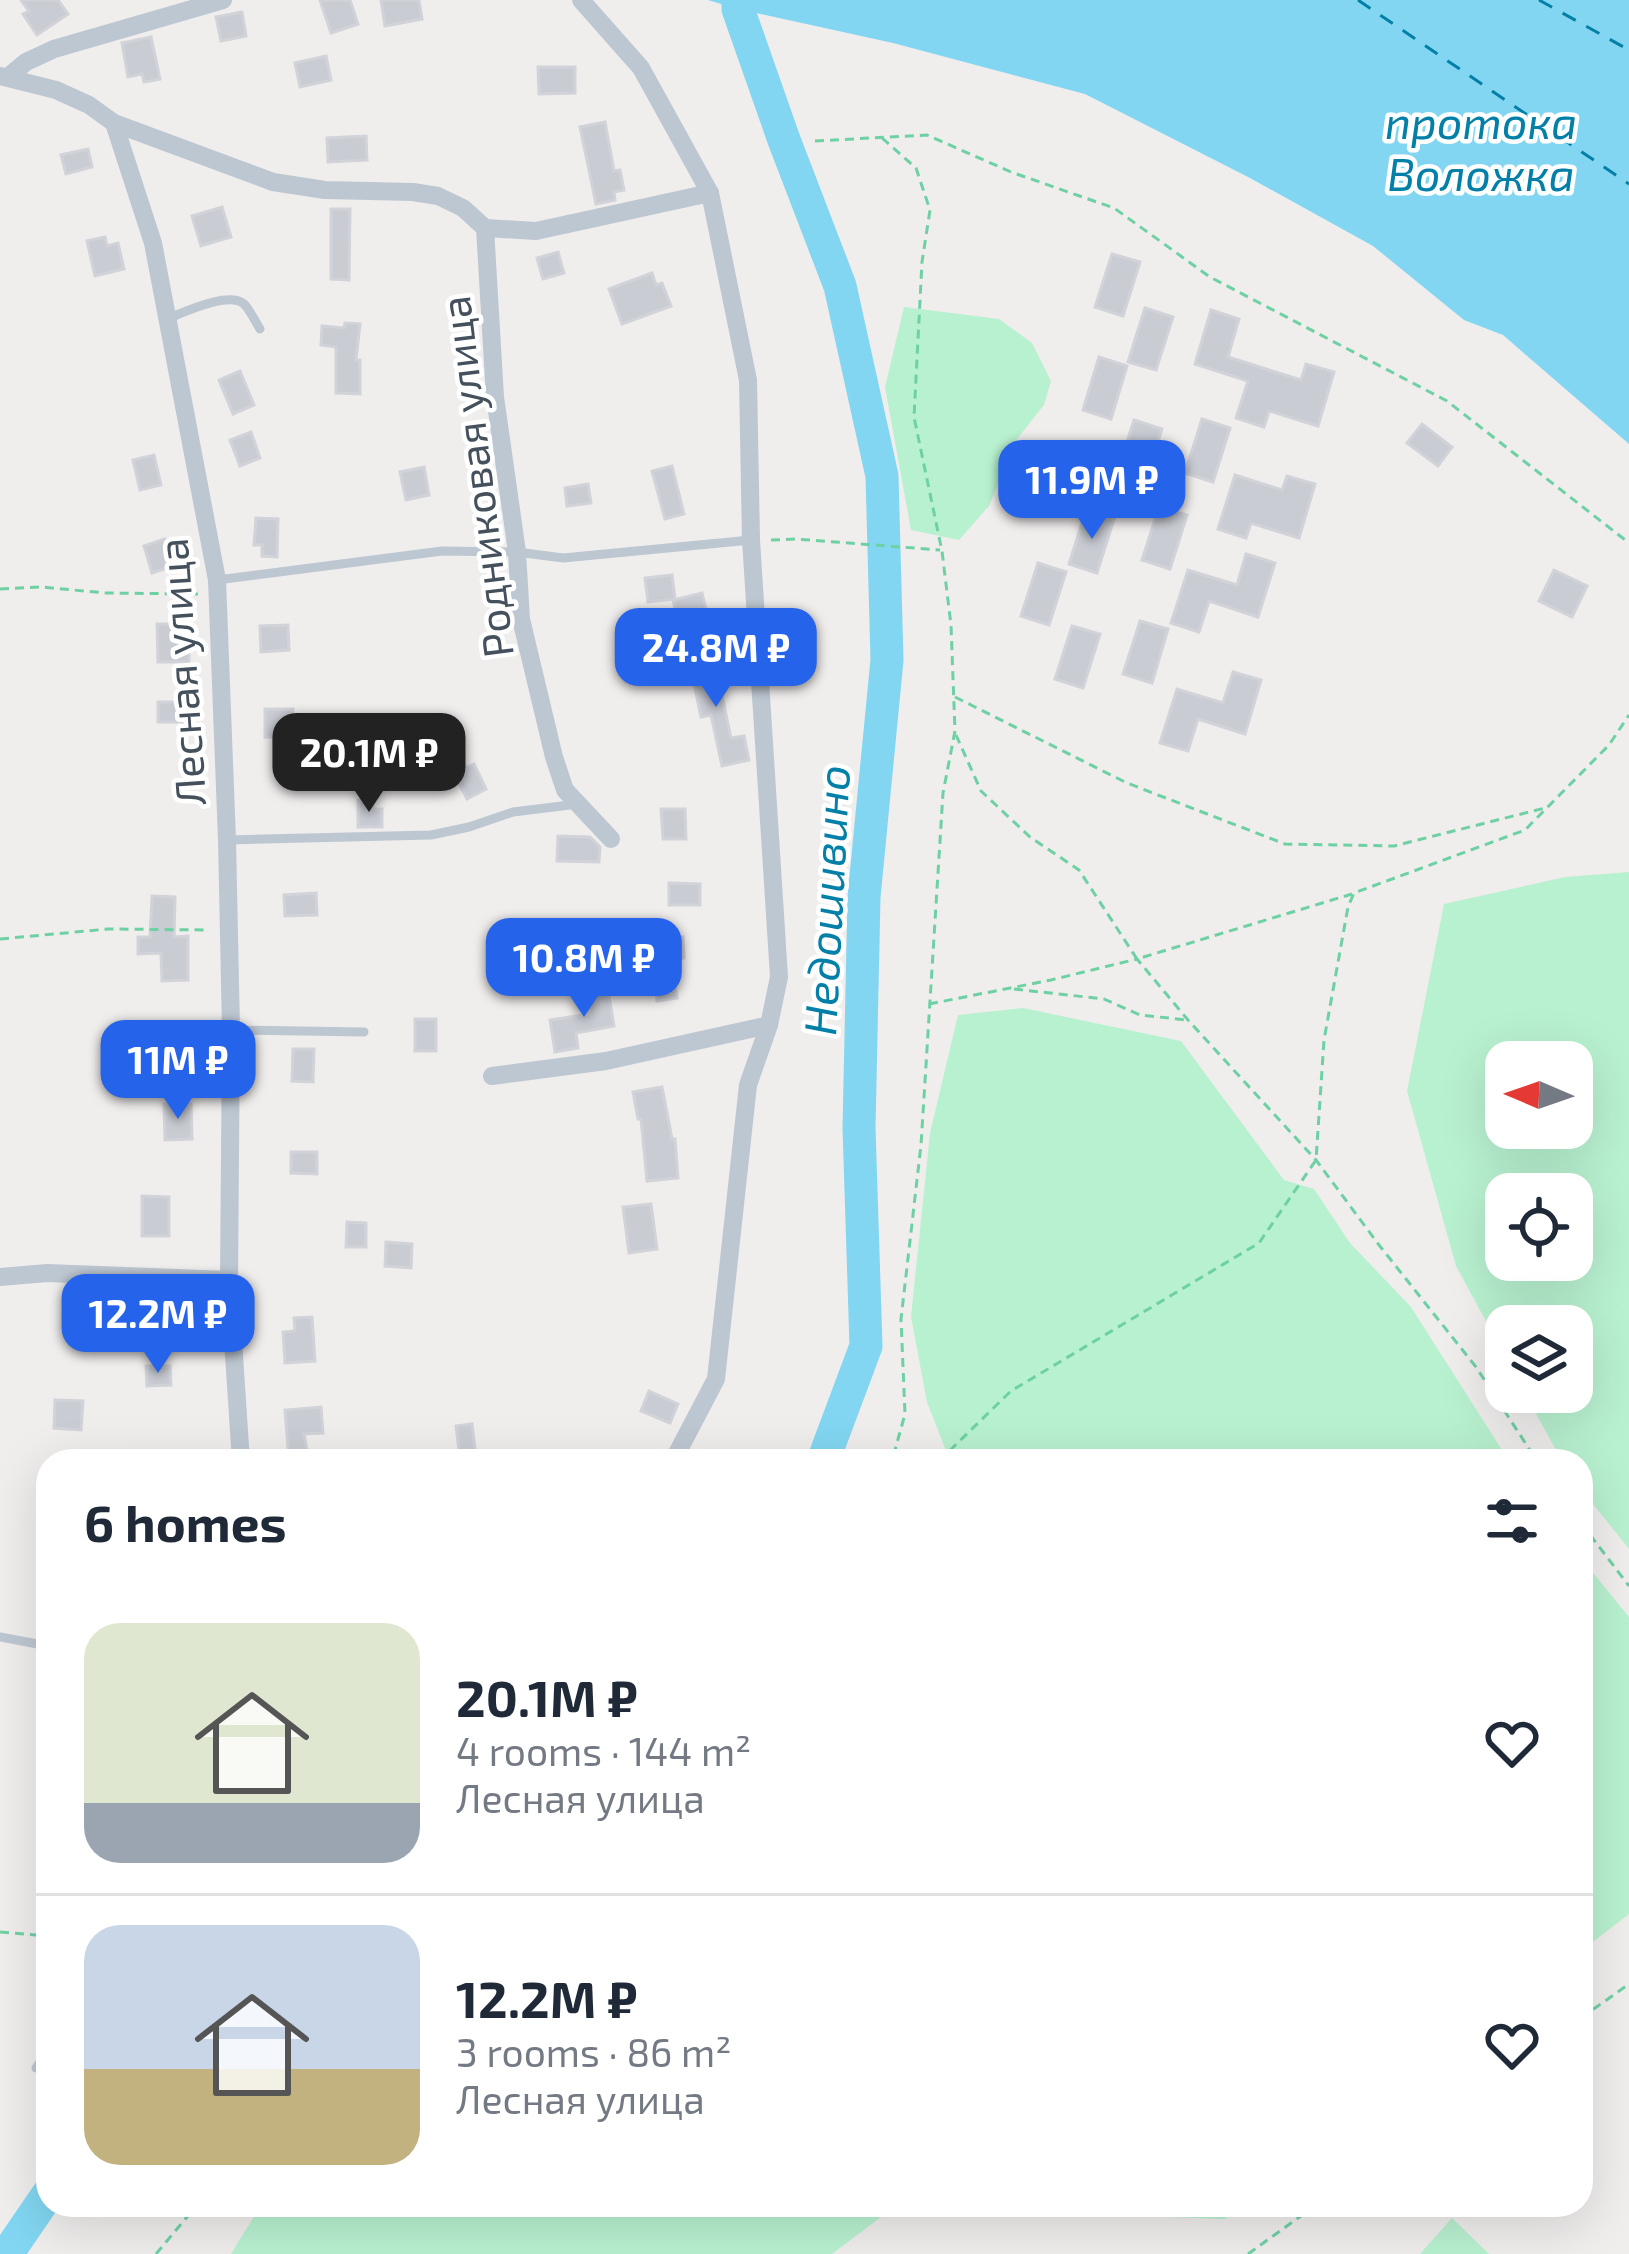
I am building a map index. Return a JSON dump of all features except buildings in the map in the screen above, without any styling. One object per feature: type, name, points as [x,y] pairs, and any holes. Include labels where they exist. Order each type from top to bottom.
[{"type":"street","points":[[4,76],[54,49],[223,0]]},
{"type":"street","points":[[580,0],[641,68],[710,193],[748,380],[751,540],[779,976],[769,1025],[748,1085],[716,1378],[679,1449]]},
{"type":"street","points":[[4,76],[56,90],[114,123],[272,182],[438,196],[464,208],[485,228],[536,231],[710,193]]},
{"type":"street","name":"Лесная улица","points":[[114,123],[153,243],[217,587],[231,1030],[230,1280],[240,1449]]},
{"type":"street","name":"Родниковая улица","points":[[485,228],[495,398],[518,552],[521,620],[566,790],[611,839]]},
{"type":"street","points":[[492,1076],[606,1061],[769,1025]]},
{"type":"street","points":[[0,1277],[47,1273],[230,1280]]},
{"type":"lane","points":[[169,318],[235,299],[260,328]]},
{"type":"lane","points":[[217,587],[442,551],[563,558],[751,540]]},
{"type":"lane","points":[[227,840],[431,835],[513,812],[578,804]]},
{"type":"lane","points":[[231,1030],[364,1032]]},
{"type":"lane","points":[[0,1637],[36,1644]]},
{"type":"path","points":[[815,141],[927,135],[1011,172],[1114,208],[1210,277],[1447,400],[1629,543]]},
{"type":"path","points":[[882,137],[916,168],[930,210],[922,262],[914,417],[942,550],[951,625],[955,731],[943,793],[921,1145],[901,1319],[904,1414],[895,1449]]},
{"type":"path","points":[[751,540],[942,550]]},
{"type":"path","points":[[0,590],[41,587],[106,593],[217,587]]},
{"type":"path","points":[[953,696],[1127,783],[1285,844],[1394,846],[1547,807]]},
{"type":"path","points":[[928,1004],[1137,959],[1354,893],[1525,830],[1609,745],[1629,715]]},
{"type":"path","points":[[955,731],[981,790],[1030,837],[1079,870],[1137,959],[1316,1160],[1476,1367],[1529,1449]]},
{"type":"path","points":[[951,1449],[1011,1391],[1259,1243],[1316,1160],[1324,1040],[1354,893]]},
{"type":"path","points":[[0,939],[108,929],[229,931]]},
{"type":"path","points":[[1010,989],[1103,1000],[1140,1016],[1189,1020]]},
{"type":"path","points":[[1593,1538],[1629,1586]]},
{"type":"path","points":[[0,1932],[36,1935]]},
{"type":"path","points":[[1593,2010],[1629,1984]]},
{"type":"path","points":[[157,2254],[187,2217]]},
{"type":"path","points":[[1248,2254],[1299,2217]]},
{"type":"green space","points":[[904,307],[999,319],[1032,343],[1051,381],[1044,405],[1017,439],[989,506],[959,540],[911,530],[885,387]]},
{"type":"green space","points":[[1629,872],[1629,1549],[1593,1504],[1593,1449],[1555,1449],[1536,1413],[1593,1413],[1593,1305],[1485,1305],[1485,1319],[1456,1266],[1407,1091],[1444,904],[1565,877]]},
{"type":"green space","points":[[1023,1008],[1181,1041],[1284,1180],[1314,1189],[1350,1243],[1411,1307],[1501,1449],[945,1449],[927,1402],[911,1317],[930,1133],[958,1015]]},
{"type":"green space","points":[[1593,1573],[1629,1617],[1629,1914],[1593,1942]]},
{"type":"green space","points":[[254,2217],[881,2217],[832,2254],[231,2254]]},
{"type":"green space","points":[[1452,2218],[1489,2254],[1420,2254]]},
{"type":"water","name":"протока Воложка","points":[[708,0],[1629,0],[1629,444],[1503,335],[1464,320],[1373,246],[1085,94]]},
{"type":"waterway","name":"Недошивино","points":[[738,0],[784,140],[840,286],[882,476],[887,660],[864,897],[859,1128],[866,1346],[827,1449]]},
{"type":"waterway","name":"Недошивино","points":[[7,2254],[36,2212]]},
{"type":"ferry route","points":[[1358,0],[1629,184]]},
{"type":"ferry route","points":[[1539,0],[1629,50]]}]
